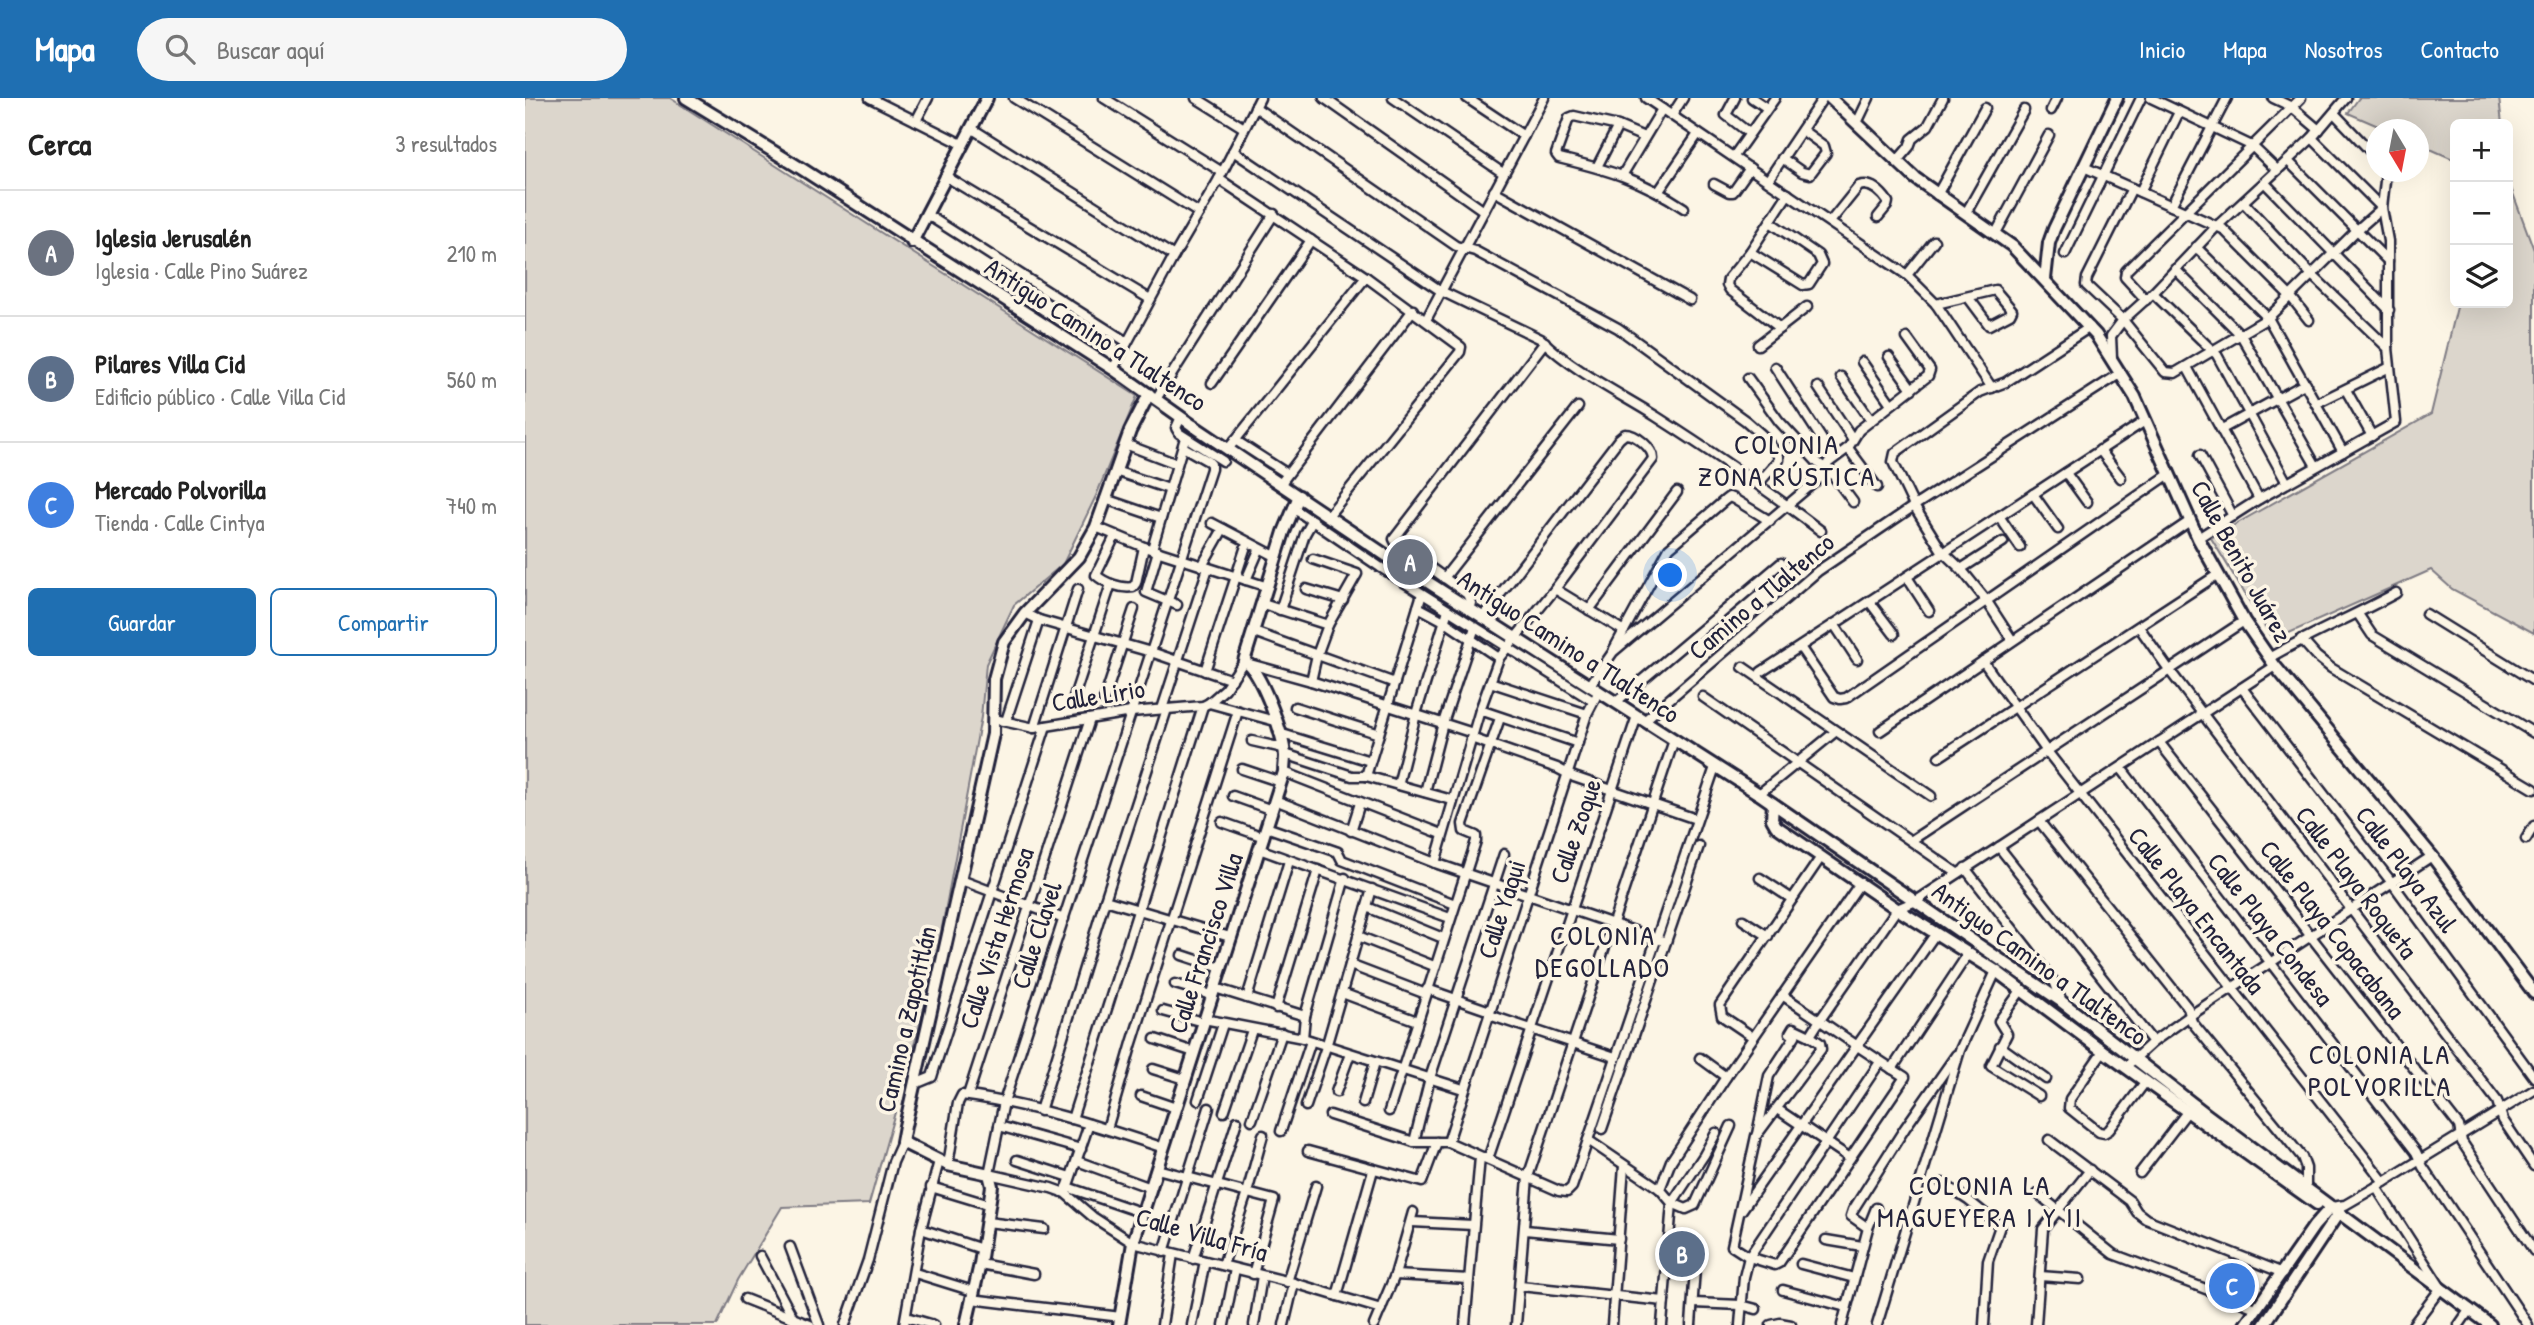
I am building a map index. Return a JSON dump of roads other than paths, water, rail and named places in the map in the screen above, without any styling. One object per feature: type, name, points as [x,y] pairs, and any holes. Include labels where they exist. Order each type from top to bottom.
[{"type":"street","name":"Antiguo Camino a Tlaltenco","points":[[686,98],[698,101],[912,242],[1113,369],[1181,417],[1232,444],[1284,478],[1299,496],[1469,609],[1479,622],[1516,638],[1594,692],[1616,702],[1759,794],[2062,1002],[2130,1063],[2264,1162],[2306,1187],[2335,1210]]},
{"type":"street","points":[[870,98],[962,145]]},
{"type":"street","points":[[916,121],[928,98]]},
{"type":"street","points":[[912,242],[987,98]]},
{"type":"street","points":[[1014,98],[1199,213]]},
{"type":"street","points":[[1104,98],[1221,175],[1413,310],[1461,347],[1460,352],[1328,516]]},
{"type":"street","points":[[1196,98],[1244,128]]},
{"type":"street","points":[[1113,369],[1221,175],[1260,98]]},
{"type":"street","points":[[1324,98],[1484,211]]},
{"type":"street","points":[[1393,98],[1503,173]]},
{"type":"street","points":[[1467,98],[1524,136]]},
{"type":"street","points":[[1426,320],[1544,98]]},
{"type":"street","points":[[1646,98],[1907,275],[1936,304],[1992,388]]},
{"type":"street","points":[[1672,115],[1683,98]]},
{"type":"street","points":[[1735,98],[1726,115],[1749,134]]},
{"type":"street","points":[[1752,98],[1767,108]]},
{"type":"street","points":[[1734,156],[1775,98]]},
{"type":"street","points":[[1768,180],[1823,98]]},
{"type":"street","points":[[1857,123],[1869,98]]},
{"type":"street","points":[[1897,161],[1912,139],[1929,126],[1943,98]]},
{"type":"street","points":[[2051,110],[2057,98]]},
{"type":"street","points":[[2045,279],[2049,243],[2054,229],[2117,98]]},
{"type":"street","points":[[2065,254],[2141,98]]},
{"type":"street","points":[[2151,98],[2252,146],[2277,170]]},
{"type":"street","points":[[2171,206],[2227,98]]},
{"type":"street","points":[[2273,98],[2293,107],[2319,130]]},
{"type":"street","points":[[2146,300],[2124,274],[2301,98]]},
{"type":"street","points":[[2112,359],[2111,336],[2123,320],[2153,293],[2216,227],[2244,204],[2312,138],[2346,98]]},
{"type":"street","name":"Calle Benito Juárez","points":[[1836,100],[1897,161],[1937,195],[1996,233],[2045,279],[2090,327],[2121,373],[2198,538],[2244,621],[2272,662],[2432,856],[2534,993]]},
{"type":"street","points":[[1255,107],[1456,246],[1475,251],[1618,328],[1747,421],[1779,456],[1779,460],[1758,484]]},
{"type":"street","points":[[1623,174],[1662,108]]},
{"type":"street","points":[[1937,195],[1985,108]]},
{"type":"street","points":[[1966,213],[2024,110]]},
{"type":"street","points":[[2179,112],[2087,278],[2086,285],[2123,320],[2165,372],[2175,373],[2187,367],[2268,318],[2382,208]]},
{"type":"street","points":[[2335,113],[2366,146]]},
{"type":"street","points":[[1644,137],[1618,126],[1582,117],[1569,118],[1556,154],[1559,158],[1623,174],[1659,191],[1684,208]]},
{"type":"street","points":[[1597,167],[1618,126]]},
{"type":"street","points":[[971,128],[1174,256]]},
{"type":"street","points":[[1782,158],[1801,172],[1810,174],[1826,153],[1824,146],[1802,130]]},
{"type":"street","points":[[1659,191],[1698,134]]},
{"type":"street","points":[[1996,233],[2049,135]]},
{"type":"street","points":[[2312,138],[2382,208]]},
{"type":"street","points":[[1233,150],[1441,291],[1535,335],[1589,375],[1758,484],[1821,531]]},
{"type":"street","points":[[2288,160],[2388,261]]},
{"type":"street","points":[[2084,167],[2223,229],[2291,297],[2309,320]]},
{"type":"street","points":[[1714,184],[1733,192],[1750,168]]},
{"type":"street","points":[[946,176],[1150,299]]},
{"type":"street","points":[[2198,538],[2259,499],[2396,422],[2388,348],[2387,226],[2382,208],[2385,182]]},
{"type":"street","points":[[2265,183],[2389,310]]},
{"type":"street","points":[[1831,222],[1859,186],[1864,184],[1869,184],[1888,202],[1878,217]]},
{"type":"street","points":[[1494,191],[1690,300]]},
{"type":"street","points":[[1780,328],[1727,285],[1728,279],[1750,252],[1789,194]]},
{"type":"street","points":[[2244,204],[2312,275],[2388,348]]},
{"type":"street","points":[[926,214],[1127,342]]},
{"type":"street","points":[[1152,396],[1274,214]]},
{"type":"street","points":[[1750,252],[1803,285],[1809,284],[1822,264],[1818,254],[1770,222]]},
{"type":"street","points":[[1212,383],[1311,240]]},
{"type":"street","points":[[1907,275],[1934,241]]},
{"type":"street","points":[[2196,247],[2268,318],[2343,452]]},
{"type":"street","points":[[2175,269],[2241,335],[2316,466]]},
{"type":"street","points":[[1232,444],[1366,277]]},
{"type":"street","points":[[1936,304],[1995,290],[2012,310],[2010,314],[1989,325],[1968,297]]},
{"type":"street","points":[[2153,293],[2217,355],[2287,484]]},
{"type":"street","points":[[1758,345],[1807,307]]},
{"type":"street","points":[[1284,478],[1413,310]]},
{"type":"street","points":[[2012,640],[1986,600],[1961,569],[1942,551],[1914,506],[1893,462],[1895,453],[1980,392],[2006,382],[2090,327]]},
{"type":"street","points":[[1613,652],[1788,506],[1823,474],[1825,468],[1871,420],[1931,374],[1907,338]]},
{"type":"street","points":[[1469,609],[1471,603],[1467,594],[1394,539],[1545,342]]},
{"type":"street","points":[[1889,357],[1912,389]]},
{"type":"street","points":[[1862,362],[1891,404]]},
{"type":"street","points":[[1775,367],[1834,458]]},
{"type":"street","points":[[2187,367],[2259,499]]},
{"type":"street","points":[[2317,403],[2391,367]]},
{"type":"street","name":"Camino a Tlaltenco","points":[[1640,719],[1806,580],[1914,506],[2121,373]]},
{"type":"street","points":[[1841,377],[1871,420]]},
{"type":"street","points":[[1748,379],[1779,421],[1818,463],[1830,471],[1853,502]]},
{"type":"street","points":[[2222,429],[2306,383]]},
{"type":"street","points":[[1818,387],[1852,439]]},
{"type":"street","points":[[2346,390],[2372,436]]},
{"type":"street","name":"Camino a Zapotitlán","points":[[844,1325],[865,1272],[893,1162],[902,1142],[993,734],[994,679],[998,659],[1004,642],[1025,613],[1069,570],[1095,527],[1125,444],[1152,396]]},
{"type":"street","points":[[1444,578],[1577,407]]},
{"type":"street","points":[[1181,417],[1176,428],[1184,442],[1223,461]]},
{"type":"street","points":[[1761,672],[1907,577],[1942,551],[2145,421]]},
{"type":"street","points":[[1425,792],[1443,723],[1470,639],[1479,622],[1619,439],[1625,434],[1631,434],[1651,450],[1653,458],[1555,589],[1499,658],[1472,735],[1435,863]]},
{"type":"street","points":[[1115,536],[1096,575],[1111,584],[1133,587],[1151,549],[1184,442]]},
{"type":"street","name":"Calle Clavel","points":[[989,1174],[1004,1102],[1211,464],[1184,442]]},
{"type":"street","points":[[1125,444],[1177,464]]},
{"type":"street","points":[[1848,447],[1877,487]]},
{"type":"street","points":[[2100,450],[2121,478]]},
{"type":"street","points":[[2200,455],[2233,516]]},
{"type":"street","points":[[1115,471],[1169,489]]},
{"type":"street","points":[[2066,473],[2087,502]]},
{"type":"street","points":[[1800,647],[1834,697],[1846,698],[2168,475]]},
{"type":"street","points":[[1589,610],[1677,492]]},
{"type":"street","points":[[2033,494],[2058,529]]},
{"type":"street","points":[[1072,1119],[1206,704],[1247,663],[1277,557],[1299,496]]},
{"type":"street","points":[[1613,652],[1669,548],[1725,500],[1730,497],[1770,521]]},
{"type":"street","points":[[1105,499],[1161,518]]},
{"type":"street","points":[[1293,508],[1448,610],[1479,622],[1506,648],[1594,692]]},
{"type":"street","points":[[1999,516],[2020,547]]},
{"type":"street","points":[[1280,610],[1305,534],[1313,520]]},
{"type":"street","points":[[1880,731],[2190,521]]},
{"type":"street","points":[[1212,523],[1259,550],[1277,557]]},
{"type":"street","points":[[1095,527],[1151,549],[1268,587]]},
{"type":"street","points":[[1040,1111],[1165,709],[1205,567],[1223,529]]},
{"type":"street","points":[[1961,569],[2003,542]]},
{"type":"street","points":[[1205,671],[1247,543]]},
{"type":"street","points":[[1151,549],[1146,592],[1177,605]]},
{"type":"street","points":[[1246,580],[1259,550]]},
{"type":"street","points":[[1311,681],[1328,625],[1357,574],[1313,559]]},
{"type":"street","points":[[1616,702],[1781,563]]},
{"type":"street","points":[[1939,757],[2217,575]]},
{"type":"street","points":[[1907,577],[1929,611]]},
{"type":"street","points":[[1073,700],[1111,584]]},
{"type":"street","points":[[1034,727],[1077,589]]},
{"type":"street","points":[[1306,589],[1343,600]]},
{"type":"street","points":[[1555,589],[1624,631]]},
{"type":"street","points":[[1810,1036],[1897,909],[1916,901],[2242,688],[2301,639],[2358,614],[2396,593]]},
{"type":"street","points":[[1366,776],[1422,594]]},
{"type":"street","points":[[1869,601],[1894,634]]},
{"type":"street","points":[[1263,604],[1328,625]]},
{"type":"street","points":[[1417,607],[1444,621],[1499,658]]},
{"type":"street","points":[[1104,700],[1134,608]]},
{"type":"street","points":[[1398,785],[1416,714],[1448,610]]},
{"type":"street","points":[[1025,613],[1039,620],[1151,652],[1232,680]]},
{"type":"street","points":[[2358,614],[2372,635],[2534,733]]},
{"type":"street","points":[[2426,614],[2534,681]]},
{"type":"street","points":[[1006,721],[1039,620]]},
{"type":"street","points":[[1912,840],[2244,621]]},
{"type":"street","points":[[1834,624],[1857,659]]},
{"type":"street","name":"Calle Playa Roqueta","points":[[2140,627],[2170,671],[2353,909],[2501,1110],[2503,1120],[2534,1166]]},
{"type":"street","points":[[1254,632],[1395,683]]},
{"type":"street","points":[[2301,639],[2331,668],[2534,789]]},
{"type":"street","name":"Calle Yaqui","points":[[1448,1142],[1594,692],[1613,652]]},
{"type":"street","name":"Calle Playa Encantada","points":[[1983,661],[2079,794],[2232,988],[2380,1185],[2441,1288]]},
{"type":"street","points":[[1247,663],[1443,723],[1492,745],[1696,819]]},
{"type":"street","name":"Calle Francisco Villa","points":[[1120,1321],[1133,1243],[1282,777],[1284,751],[1279,733],[1258,678],[1247,663]]},
{"type":"street","points":[[1743,667],[1931,796]]},
{"type":"street","points":[[1490,682],[1587,714]]},
{"type":"street","name":"Calle Playa Azul","points":[[2242,688],[2393,884],[2534,1077]]},
{"type":"street","points":[[1703,697],[1961,871],[2055,983],[2062,1002]]},
{"type":"street","name":"Calle Lirio","points":[[994,719],[1034,727],[1206,704],[1275,721]]},
{"type":"street","points":[[1294,707],[1379,734]]},
{"type":"street","points":[[1480,710],[1578,743]]},
{"type":"street","points":[[1107,1129],[1238,711]]},
{"type":"street","points":[[1389,1111],[1476,841],[1476,836],[1464,831],[1463,824],[1500,718]]},
{"type":"street","name":"Calle Vista Hermosa","points":[[905,1321],[931,1187],[943,1163],[957,1103],[962,1095],[968,1096],[1090,719]]},
{"type":"street","name":"Calle Zoque","points":[[1465,1325],[1473,1225],[1484,1158],[1611,790],[1640,719]]},
{"type":"street","points":[[915,1084],[932,1077],[1046,726]]},
{"type":"street","points":[[1759,794],[1835,732]]},
{"type":"street","points":[[1279,733],[1370,761]]},
{"type":"street","points":[[1517,1325],[1528,1177],[1674,740]]},
{"type":"street","points":[[1251,741],[1352,776],[1366,776],[1452,800]]},
{"type":"street","name":"Calle Playa Copacabana","points":[[2159,742],[2459,1126],[2462,1142],[2534,1251]]},
{"type":"street","points":[[1330,1115],[1414,1142],[1448,1142],[1559,1191],[1567,1192],[1572,1187],[1715,767]]},
{"type":"street","name":"Calle Playa Condesa","points":[[2121,768],[2421,1159],[2423,1167],[2528,1325]]},
{"type":"street","points":[[1242,769],[1282,777],[1443,834]]},
{"type":"street","points":[[1233,796],[1273,805],[1352,831],[1435,863],[1667,942]]},
{"type":"street","points":[[1352,831],[1360,803]]},
{"type":"street","points":[[1773,804],[1772,819],[1776,826],[1897,909],[1996,971],[2103,1051],[2130,1063],[2146,1082],[2187,1112],[2204,1118]]},
{"type":"street","points":[[2039,821],[2188,1008],[2192,1022],[2302,1157],[2307,1168],[2306,1187]]},
{"type":"street","points":[[1222,822],[1338,852],[1342,860],[1455,904]]},
{"type":"street","points":[[2526,838],[2534,826]]},
{"type":"street","points":[[1602,1129],[1699,846]]},
{"type":"street","points":[[1999,847],[2153,1042]]},
{"type":"street","points":[[1259,849],[1450,918]]},
{"type":"street","points":[[1414,1142],[1430,1078],[1504,854]]},
{"type":"street","points":[[2130,1063],[2153,1042],[2191,1015],[2432,856]]},
{"type":"street","points":[[1753,1037],[1723,1016],[1720,1005],[1821,857]]},
{"type":"street","points":[[1247,998],[1289,861]]},
{"type":"street","points":[[1276,1008],[1318,870]]},
{"type":"street","points":[[1281,1131],[1307,1040],[1305,1016],[1345,878]]},
{"type":"street","points":[[1761,878],[1792,900]]},
{"type":"street","points":[[961,880],[1064,919]]},
{"type":"street","points":[[1660,1189],[1671,1161],[1860,883]]},
{"type":"street","points":[[1305,1106],[1326,1047],[1372,889]]},
{"type":"street","points":[[1105,900],[1230,937]]},
{"type":"street","points":[[1367,907],[1444,938]]},
{"type":"street","points":[[1743,920],[1768,936]]},
{"type":"street","points":[[1739,1213],[1936,933]]},
{"type":"street","points":[[1358,936],[1434,966]]},
{"type":"street","points":[[1892,1069],[1968,954]]},
{"type":"street","points":[[1182,955],[1221,968]]},
{"type":"street","points":[[1350,965],[1426,992],[1457,999],[1615,1057]]},
{"type":"street","points":[[1877,1325],[1960,1050],[1996,971]]},
{"type":"street","points":[[1175,984],[1247,998],[1305,1016]]},
{"type":"street","points":[[2022,989],[1999,1021],[2007,1034],[1991,1063],[1992,1068],[2039,1096]]},
{"type":"street","points":[[1342,993],[1417,1021]]},
{"type":"street","points":[[1756,1136],[1821,1049],[1820,1043],[1793,1028],[1790,1033],[1794,1036],[1769,1076],[1732,1246],[1749,1257],[1775,1265],[1905,1076],[1782,995]]},
{"type":"street","points":[[1163,1011],[1307,1040],[1464,1089]]},
{"type":"street","points":[[1199,1100],[1223,1024]]},
{"type":"street","points":[[1224,1112],[1252,1030]]},
{"type":"street","points":[[1252,1120],[1282,1034]]},
{"type":"street","points":[[1155,1039],[1194,1052]]},
{"type":"street","points":[[2000,1046],[2046,1079]]},
{"type":"street","points":[[1868,1228],[1854,1220],[1851,1216],[1853,1210],[1905,1128],[1960,1050]]},
{"type":"street","points":[[2103,1051],[2069,1104],[2069,1108],[2099,1132],[2109,1130],[2146,1082]]},
{"type":"street","points":[[1336,1092],[1350,1054]]},
{"type":"street","points":[[1700,1058],[1726,1077]]},
{"type":"street","points":[[1363,1103],[1375,1062]]},
{"type":"street","points":[[1740,1325],[1744,1277],[1749,1257],[1880,1062]]},
{"type":"street","points":[[1153,1069],[1185,1079]]},
{"type":"street","points":[[2245,1325],[2283,1273],[2335,1210],[2534,1090]]},
{"type":"street","points":[[968,1096],[1072,1119],[1164,1148]]},
{"type":"street","points":[[1141,1096],[1176,1108]]},
{"type":"street","points":[[1162,1325],[1168,1253],[1186,1178],[1209,1108]]},
{"type":"street","points":[[1777,1109],[1850,1158]]},
{"type":"street","points":[[2140,1173],[2187,1112]]},
{"type":"street","points":[[1193,1259],[1237,1121]]},
{"type":"street","points":[[1089,1124],[1066,1190],[1143,1213]]},
{"type":"street","points":[[999,1126],[1081,1149]]},
{"type":"street","points":[[1588,1140],[1660,1189],[1672,1203],[1691,1209],[1716,1163],[1731,1126]]},
{"type":"street","points":[[1662,1325],[1672,1203],[1716,1133]]},
{"type":"street","points":[[1223,1265],[1263,1135]]},
{"type":"street","points":[[2049,1140],[2130,1201],[2146,1219],[2283,1273]]},
{"type":"street","name":"Calle Villa Fría","points":[[902,1142],[943,1163],[1066,1190],[1093,1217],[1133,1243],[1290,1283],[1381,1310]]},
{"type":"street","points":[[1308,1151],[1422,1182],[1437,1142]]},
{"type":"street","points":[[1704,1155],[1716,1163]]},
{"type":"street","points":[[1017,1160],[1070,1177]]},
{"type":"street","points":[[1077,1161],[1151,1188]]},
{"type":"street","points":[[2264,1162],[2335,1210],[2490,1325]]},
{"type":"street","points":[[1612,1325],[1624,1166]]},
{"type":"street","points":[[1157,1169],[1274,1200],[1252,1274]]},
{"type":"street","points":[[1337,1296],[1373,1170]]},
{"type":"street","points":[[2036,1325],[2043,1229],[2090,1170]]},
{"type":"street","points":[[966,1325],[990,1205],[992,1186],[989,1174]]},
{"type":"street","points":[[1942,1183],[2000,1226],[1988,1261],[1984,1325]]},
{"type":"street","points":[[1284,1325],[1290,1283],[1316,1186]]},
{"type":"street","points":[[931,1187],[990,1205]]},
{"type":"street","points":[[2038,1194],[2113,1254],[2256,1308]]},
{"type":"street","points":[[1842,1325],[1868,1228],[1876,1208]]},
{"type":"street","points":[[2264,1325],[2335,1210]]},
{"type":"street","points":[[1374,1325],[1395,1275],[1413,1217],[1473,1225]]},
{"type":"street","points":[[987,1222],[1044,1229]]},
{"type":"street","points":[[921,1229],[982,1250]]},
{"type":"street","points":[[1525,1230],[1619,1239]]},
{"type":"street","points":[[1826,1240],[1863,1246]]},
{"type":"street","points":[[1670,1243],[1694,1247],[1694,1303],[1691,1325]]},
{"type":"street","points":[[790,1247],[819,1325]]},
{"type":"street","points":[[760,1256],[793,1318]]},
{"type":"street","points":[[1192,1325],[1205,1261]]},
{"type":"street","points":[[980,1264],[1034,1274]]},
{"type":"street","points":[[1801,1264],[1854,1278]]},
{"type":"street","points":[[1224,1325],[1234,1269]]},
{"type":"street","points":[[915,1273],[972,1295],[1120,1321]]},
{"type":"street","points":[[1395,1275],[1469,1279]]},
{"type":"street","points":[[1254,1325],[1262,1276]]},
{"type":"street","points":[[2040,1276],[2080,1279]]},
{"type":"street","points":[[1520,1286],[1664,1301]]},
{"type":"street","points":[[2413,1325],[2441,1288]]},
{"type":"street","points":[[1783,1290],[1846,1307]]},
{"type":"street","points":[[745,1298],[810,1325]]},
{"type":"street","points":[[1694,1303],[1756,1308]]},
{"type":"street","points":[[2459,1325],[2470,1309]]},
{"type":"street","points":[[905,1321],[934,1325]]},
{"type":"street","points":[[1771,1325],[1791,1325]]},
{"type":"place","name":"Iglesia Jerusalén","points":[[1410,562]]},
{"type":"place","name":"Pilares Villa Cid","points":[[1682,1254]]},
{"type":"place","name":"Mercado Polvorilla","points":[[2232,1286]]},
{"type":"district","name":"COLONIA ZONA RÚSTICA","points":[[1787,460]]},
{"type":"district","name":"COLONIA DEGOLLADO","points":[[1603,951]]},
{"type":"district","name":"COLONIA LA POLVORILLA","points":[[2380,1070]]},
{"type":"district","name":"COLONIA LA MAGUEYERA I Y II","points":[[1980,1201]]}]
